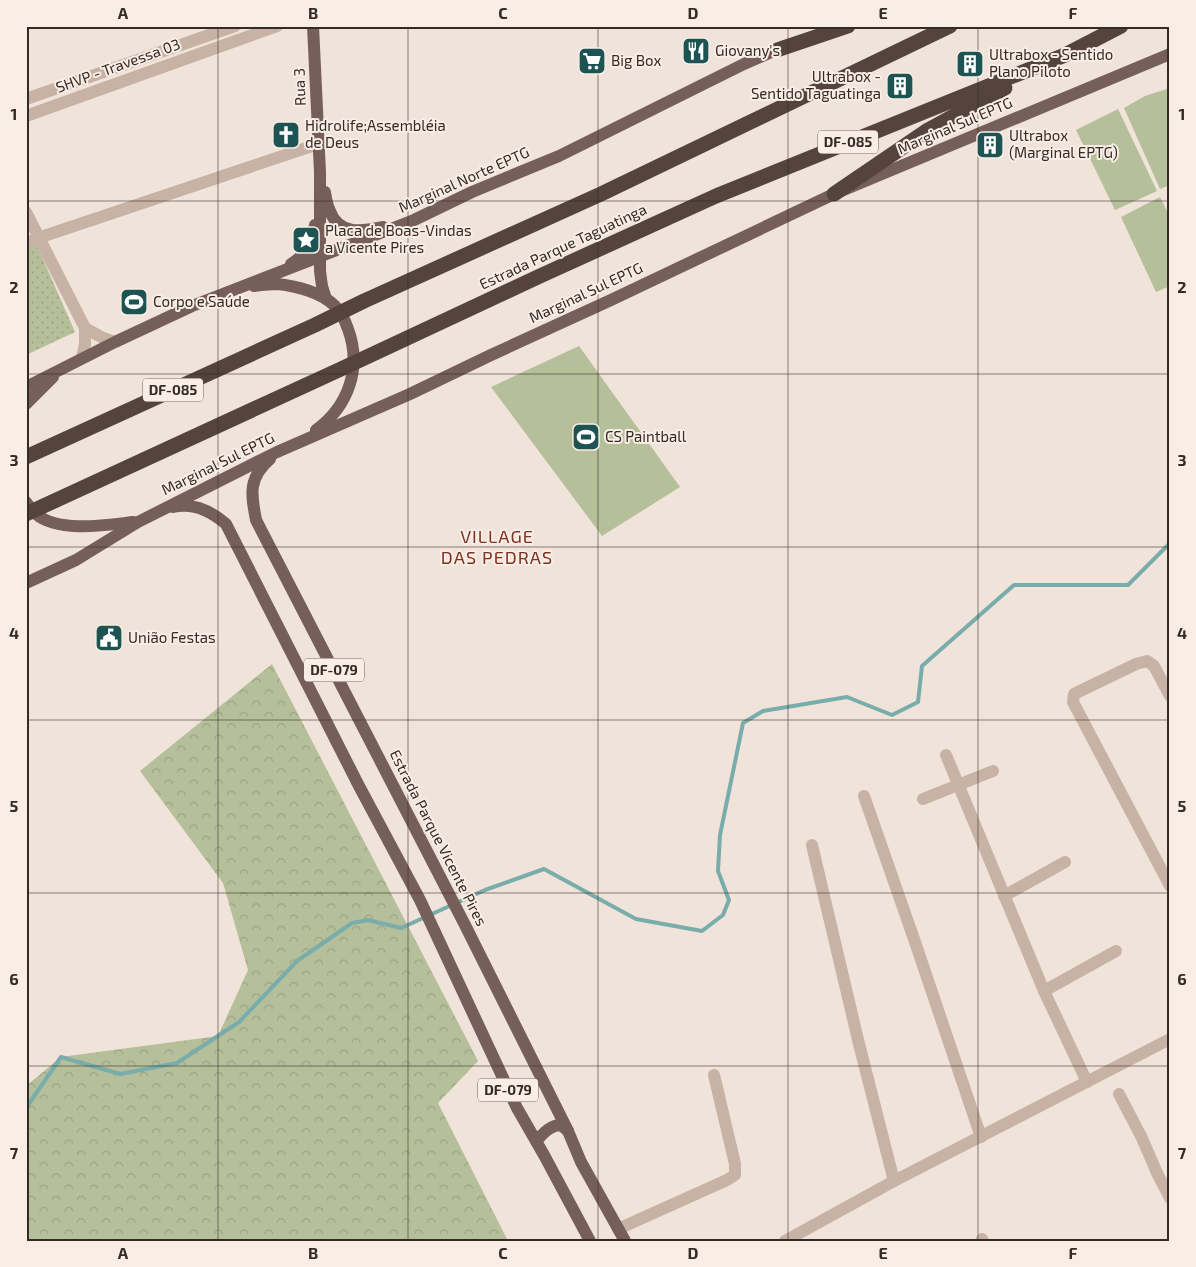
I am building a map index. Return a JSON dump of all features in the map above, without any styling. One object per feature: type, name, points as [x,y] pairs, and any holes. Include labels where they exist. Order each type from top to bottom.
[{"type":"highway","points":[[777,50],[848,26]]},
{"type":"highway","name":"DF-085","points":[[29,455],[601,194],[950,26]]},
{"type":"highway","name":"Estrada Parque Taguatinga","points":[[26,514],[716,196],[1065,55],[1121,26]]},
{"type":"highway","points":[[834,194],[928,130],[1065,55]]},
{"type":"main road","name":"Rua 3","points":[[313,26],[320,176]]},
{"type":"main road","name":"Marginal Norte EPTG","points":[[26,387],[114,342],[192,306],[414,220],[472,192],[559,156],[744,64],[828,26]]},
{"type":"main road","name":"Marginal Sul EPTG","points":[[26,583],[76,560],[138,522],[277,452],[418,390],[834,194],[1170,54]]},
{"type":"main road","points":[[320,176],[330,213],[337,224],[346,230],[380,228],[414,220]]},
{"type":"main road","points":[[320,176],[320,271],[326,299]]},
{"type":"main road","points":[[271,276],[306,252],[314,228],[316,193],[320,176]]},
{"type":"main road","points":[[240,287],[277,284],[303,289],[326,299],[336,306],[344,318],[352,339],[354,359],[351,382],[342,402],[327,422],[299,443]]},
{"type":"main road","points":[[26,404],[62,368]]},
{"type":"main road","name":"Estrada Parque Vicente Pires","points":[[277,452],[261,466],[254,478],[252,489],[256,520],[447,889],[568,1131],[581,1162],[621,1235]]},
{"type":"main road","points":[[26,502],[37,515],[65,525],[90,527],[138,522]]},
{"type":"main road","name":"DF-079","points":[[163,509],[180,505],[204,508],[226,524],[359,786],[437,934],[517,1108],[590,1241]]},
{"type":"main road","points":[[536,1141],[549,1128],[556,1125],[560,1125],[568,1131]]},
{"type":"street","name":"SHVP - Travessa 03","points":[[26,99],[235,26]]},
{"type":"street","name":"SHVP - Travessa 03","points":[[26,116],[277,26]]},
{"type":"street","points":[[26,244],[318,144]]},
{"type":"street","points":[[26,212],[85,328],[85,344],[82,358]]},
{"type":"street","points":[[85,328],[114,342]]},
{"type":"street","points":[[1170,696],[1154,666],[1147,661],[1136,664],[1074,694],[1073,702],[1170,886]]},
{"type":"street","points":[[946,755],[1044,991],[1087,1082]]},
{"type":"street","points":[[923,799],[993,771]]},
{"type":"street","points":[[864,796],[981,1137]]},
{"type":"street","points":[[812,845],[859,1044],[894,1181]]},
{"type":"street","points":[[1004,896],[1065,862]]},
{"type":"street","points":[[1044,991],[1116,951]]},
{"type":"street","points":[[785,1241],[894,1181],[1170,1039]]},
{"type":"street","points":[[621,1235],[735,1175],[736,1164],[714,1075]]},
{"type":"street","points":[[1120,1094],[1170,1198]]},
{"type":"green space","points":[[1170,88],[1170,185],[1160,189],[1124,108],[1145,96]]},
{"type":"green space","points":[[1118,109],[1157,191],[1115,210],[1076,130]]},
{"type":"green space","points":[[1160,197],[1170,217],[1170,286],[1156,292],[1121,217]]},
{"type":"green space","points":[[35,241],[75,332],[26,355],[26,245]]},
{"type":"green space","name":"CS Paintball","points":[[579,346],[680,487],[602,536],[491,387]]},
{"type":"green space","points":[[272,664],[478,1061],[438,1103],[508,1241],[26,1241],[26,1086],[61,1057],[218,1036],[248,970],[223,883],[140,771]]},
{"type":"waterway","points":[[26,1108],[61,1057],[120,1074],[177,1063],[239,1022],[297,961],[352,923],[368,920],[401,928],[485,890],[544,869],[636,919],[702,931],[723,915],[729,900],[718,871],[720,835],[743,723],[763,711],[847,697],[892,715],[918,702],[922,666],[1014,585],[1128,585],[1170,543]]},
{"type":"place","name":"Giovany's","points":[[696,51]]},
{"type":"place","name":"Big Box","points":[[592,61]]},
{"type":"place","name":"Ultrabox - Sentido Plano Piloto","points":[[970,64]]},
{"type":"place","name":"Ultrabox - Sentido Taguatinga","points":[[900,86]]},
{"type":"place","name":"Hidrolife;Assembléia de Deus","points":[[286,135]]},
{"type":"place","name":"Ultrabox (Marginal EPTG)","points":[[990,145]]},
{"type":"place","name":"Placa de Boas-Vindas a Vicente Pires","points":[[306,240]]},
{"type":"place","name":"Corpo e Saúde","points":[[134,302]]},
{"type":"place","name":"CS Paintball","points":[[586,437]]},
{"type":"place","name":"União Festas","points":[[109,638]]},
{"type":"district","name":"VILLAGE DAS PEDRAS","points":[[497,547]]}]
